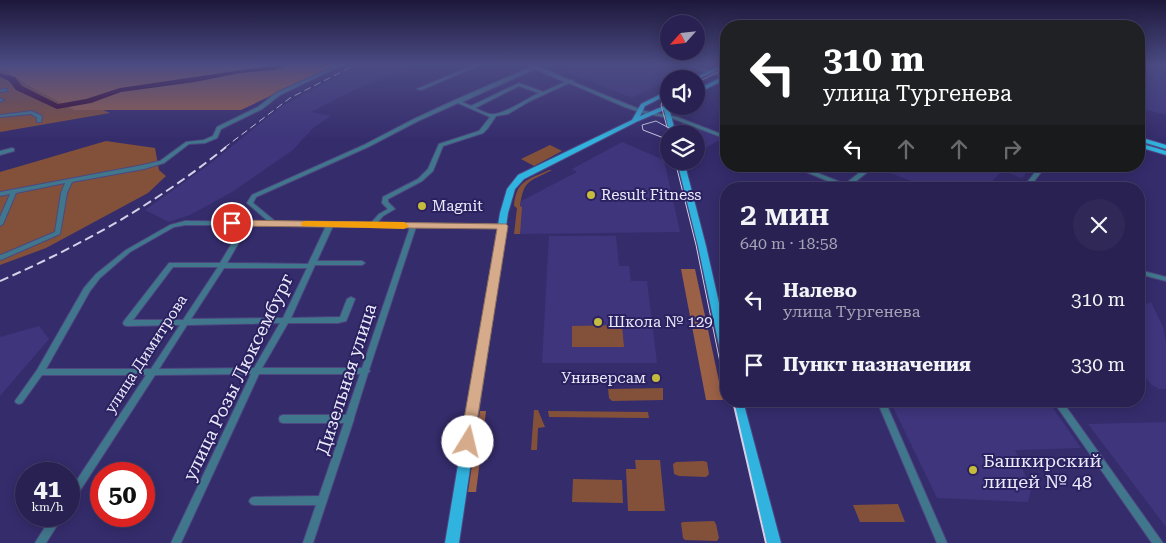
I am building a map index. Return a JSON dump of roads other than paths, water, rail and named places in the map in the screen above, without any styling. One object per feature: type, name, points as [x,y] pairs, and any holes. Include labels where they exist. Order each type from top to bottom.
[{"type":"main road","points":[[634,121],[643,105],[660,96]]},
{"type":"main road","points":[[452,543],[509,192],[514,183],[529,173],[634,121],[660,110]]},
{"type":"main road","points":[[668,116],[670,125]]},
{"type":"main road","points":[[1145,141],[1166,147]]},
{"type":"main road","points":[[1145,147],[1166,153]]},
{"type":"main road","points":[[682,170],[702,246],[720,328]]},
{"type":"main road","points":[[740,407],[774,543]]},
{"type":"street","points":[[0,194],[69,182],[162,162],[188,144],[205,141],[215,136],[219,128],[260,108],[278,94],[288,89]]},
{"type":"street","points":[[274,224],[250,203],[254,196],[486,89]]},
{"type":"street","points":[[471,108],[508,89]]},
{"type":"street","points":[[533,89],[543,93]]},
{"type":"street","points":[[457,102],[488,116],[494,116],[506,114],[551,89]]},
{"type":"street","points":[[590,89],[640,111],[668,116],[720,136]]},
{"type":"street","points":[[0,116],[32,112],[40,117],[40,121]]},
{"type":"street","points":[[372,225],[381,215],[392,209],[385,203],[385,198],[420,180],[431,170],[441,145],[483,131],[494,116]]},
{"type":"street","points":[[0,152],[12,150]]},
{"type":"street","points":[[809,172],[833,182]]},
{"type":"street","points":[[854,182],[865,172]]},
{"type":"street","points":[[1030,182],[1038,172]]},
{"type":"street","points":[[0,258],[58,233],[64,193],[69,182]]},
{"type":"street","points":[[0,224],[14,191]]},
{"type":"street","points":[[19,401],[40,372],[87,290],[98,276],[128,251],[172,226],[185,223],[502,226]]},
{"type":"street","name":"улица Димитрова","points":[[80,483],[222,266],[247,224]]},
{"type":"street","name":"улица Розы Люксембург","points":[[176,543],[256,372],[285,322],[330,225]]},
{"type":"street","name":"Дизельная улица","points":[[308,543],[413,226]]},
{"type":"street","points":[[351,299],[343,319],[285,322],[185,321],[127,323],[171,264],[222,266],[362,263]]},
{"type":"street","points":[[1145,274],[1166,279]]},
{"type":"street","points":[[40,372],[366,371]]},
{"type":"street","points":[[884,407],[942,543]]},
{"type":"street","points":[[1061,407],[1158,543]]},
{"type":"street","points":[[283,419],[350,419]]},
{"type":"street","points":[[254,501],[323,500]]},
{"type":"street","points":[[40,543],[51,527]]},
{"type":"waterway","points":[[22,89],[57,107],[88,101],[125,89]]},
{"type":"tram line","points":[[664,115],[666,125]]},
{"type":"tram line","points":[[660,137],[643,130],[642,125],[656,121],[663,125]]},
{"type":"tram line","points":[[677,170],[696,245],[720,362]]},
{"type":"tram line","points":[[734,407],[766,543]]},
{"type":"railway","points":[[224,148],[290,98],[307,89]]},
{"type":"railway","points":[[0,281],[60,253],[118,222],[146,205],[226,147]]},
{"type":"place","name":"Result Fitness","points":[[591,195]]},
{"type":"place","name":"Magnit","points":[[422,206]]},
{"type":"place","name":"Школа № 129","points":[[598,322]]},
{"type":"place","name":"Универсам","points":[[656,378]]},
{"type":"place","name":"Башкирский лицей № 48","points":[[973,470]]}]
